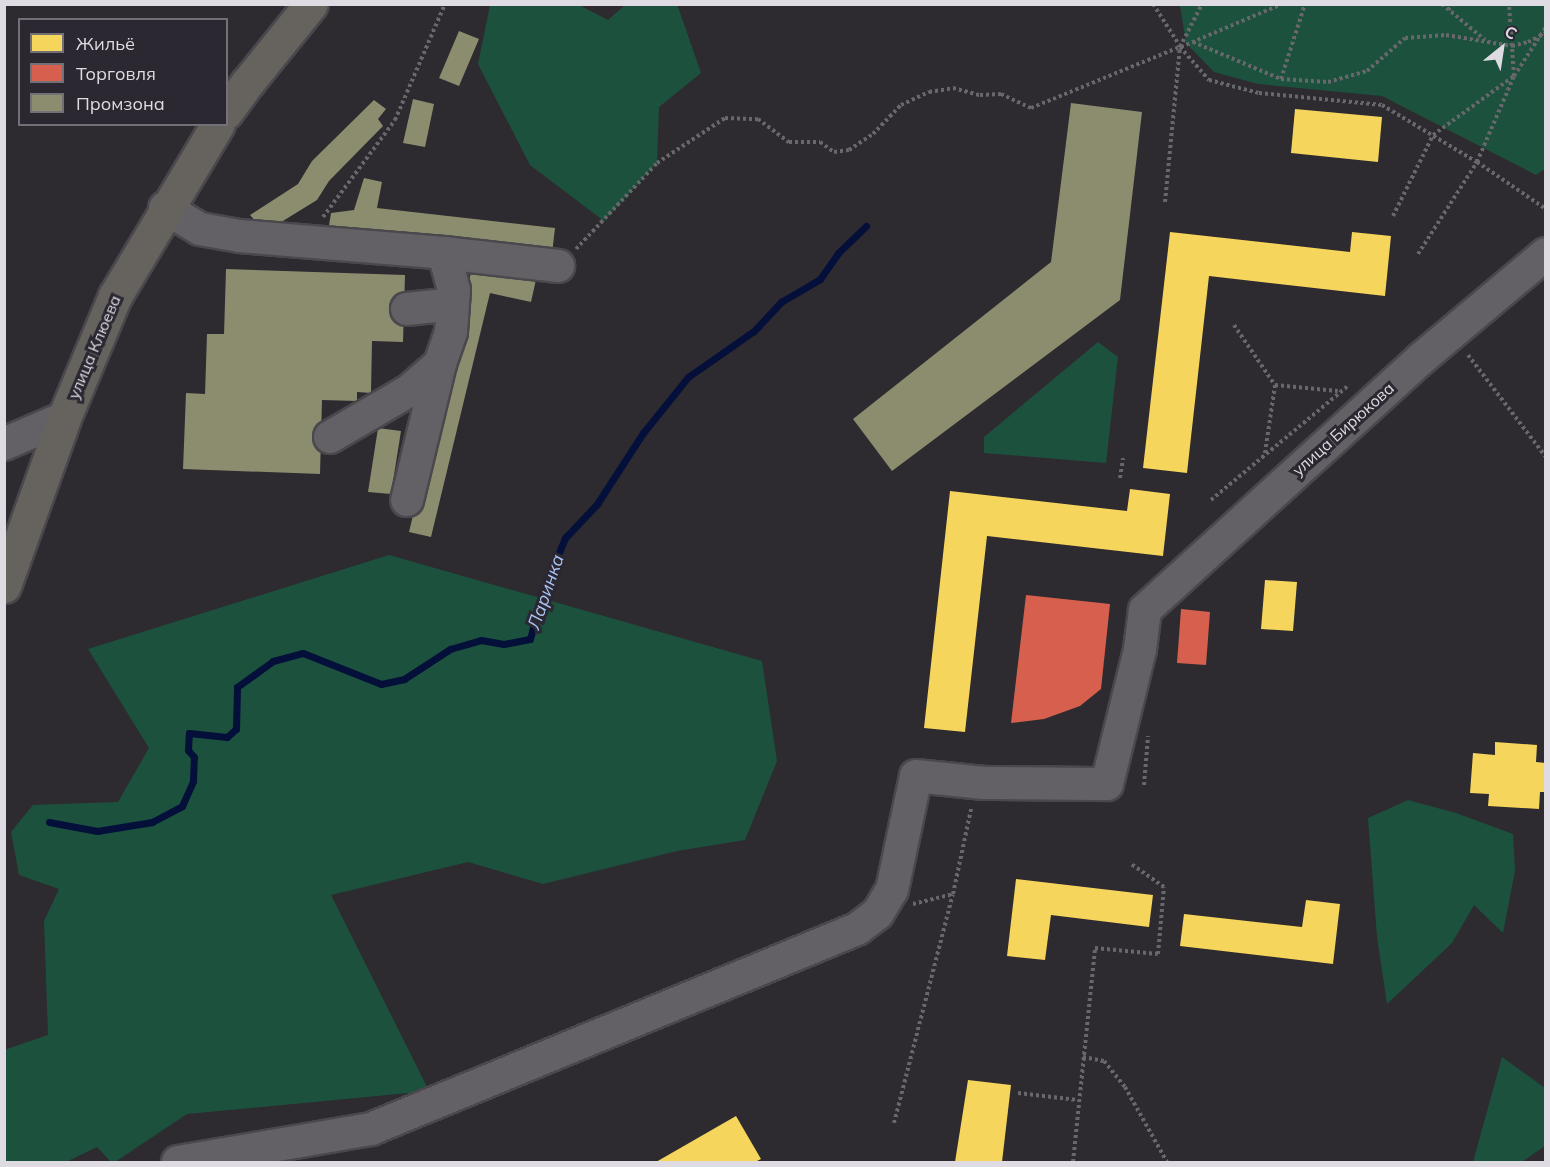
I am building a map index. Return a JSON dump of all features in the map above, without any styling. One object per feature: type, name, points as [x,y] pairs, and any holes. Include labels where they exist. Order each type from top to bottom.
[{"type":"main road","points":[[228,109],[311,4]]},
{"type":"main road","name":"улица Клюева","points":[[4,586],[64,418],[115,296],[165,208],[217,126]]},
{"type":"street","points":[[165,208],[200,230],[239,237],[444,253],[558,266]]},
{"type":"street","points":[[407,500],[440,364],[451,332],[454,290],[444,253]]},
{"type":"street","name":"улица Бирюкова","points":[[977,782],[1107,784],[1140,650],[1145,610],[1451,333],[1545,254]]},
{"type":"street","points":[[407,309],[453,304]]},
{"type":"street","points":[[330,436],[410,390],[440,364]]},
{"type":"street","points":[[4,444],[64,418]]},
{"type":"street","points":[[178,1162],[371,1130],[857,929],[878,913],[892,890],[916,776],[977,782]]},
{"type":"path","points":[[1152,4],[1180,47],[1209,80],[1259,93],[1382,105],[1477,162],[1545,209]]},
{"type":"path","points":[[1165,202],[1180,47],[1202,4]]},
{"type":"path","points":[[558,266],[657,163],[725,118],[758,119],[789,142],[820,142],[834,152],[849,150],[873,134],[901,105],[929,92],[953,88],[980,95],[1001,94],[1031,108],[1282,4]]},
{"type":"path","points":[[1281,80],[1305,4]]},
{"type":"path","points":[[1442,4],[1486,40]]},
{"type":"path","points":[[1448,10],[1453,4]]},
{"type":"path","points":[[1509,4],[1514,76]]},
{"type":"path","points":[[304,241],[395,120],[444,6]]},
{"type":"path","points":[[1418,254],[1477,162],[1514,76],[1545,27]]},
{"type":"path","points":[[1193,42],[1281,80],[1328,82],[1366,71],[1405,38],[1446,35],[1512,46],[1528,42],[1545,33]]},
{"type":"path","points":[[1393,216],[1434,135],[1514,76]]},
{"type":"path","points":[[1234,325],[1275,385],[1265,453]]},
{"type":"path","points":[[1451,333],[1545,457]]},
{"type":"path","points":[[1275,385],[1338,392]]},
{"type":"path","points":[[1120,478],[1123,458]]},
{"type":"path","points":[[1144,785],[1148,744]]},
{"type":"path","points":[[894,1123],[953,894],[977,782]]},
{"type":"path","points":[[1073,1162],[1095,948],[1158,954],[1164,887],[1130,862]]},
{"type":"path","points":[[1083,1057],[1104,1061],[1125,1087],[1167,1162]]},
{"type":"path","points":[[1018,1093],[1078,1101]]},
{"type":"green space","points":[[677,4],[701,73],[659,107],[657,163],[604,221],[530,165],[478,64],[490,5],[579,5],[608,20],[625,5]]},
{"type":"green space","points":[[1180,5],[1545,5],[1545,169],[1536,175],[1382,96],[1258,84],[1214,72],[1186,43]]},
{"type":"green space","points":[[1098,342],[1118,357],[1106,463],[984,453],[984,437]]},
{"type":"green space","points":[[389,555],[762,661],[777,761],[745,840],[677,851],[543,884],[468,862],[331,895],[429,1091],[187,1114],[115,1162],[111,1162],[97,1147],[66,1162],[5,1162],[4,1050],[48,1035],[44,921],[59,889],[19,875],[11,832],[33,805],[118,802],[149,748],[88,649]]},
{"type":"green space","points":[[1408,800],[1456,813],[1513,834],[1515,871],[1503,933],[1474,905],[1452,943],[1387,1004],[1377,937],[1368,818]]},
{"type":"green space","points":[[1502,1057],[1545,1088],[1545,1146],[1522,1162],[1473,1162]]},
{"type":"building: Жильё","points":[[1295,109],[1382,117],[1378,162],[1291,153]]},
{"type":"building: Жильё","points":[[1170,232],[1350,252],[1352,232],[1391,236],[1385,296],[1209,276],[1187,473],[1143,468]]},
{"type":"building: Жильё","points":[[1130,489],[1170,494],[1163,556],[987,536],[965,732],[924,728],[950,491],[1127,511]]},
{"type":"building: Жильё","points":[[1265,580],[1297,582],[1293,631],[1261,629]]},
{"type":"building: Жильё","points":[[1495,742],[1537,745],[1536,762],[1546,763],[1546,792],[1540,792],[1539,809],[1488,806],[1489,794],[1470,793],[1473,753],[1495,755]]},
{"type":"building: Жильё","points":[[1016,879],[1153,895],[1149,927],[1051,915],[1045,960],[1007,956]]},
{"type":"building: Жильё","points":[[1306,900],[1340,904],[1333,964],[1180,946],[1184,914],[1302,927]]},
{"type":"building: Жильё","points":[[968,1080],[1011,1085],[1002,1162],[955,1162]]},
{"type":"building: Жильё","points":[[736,1116],[761,1159],[755,1162],[656,1162]]},
{"type":"building: Торговля","points":[[1026,595],[1110,604],[1101,689],[1080,706],[1044,719],[1011,723]]},
{"type":"building: Торговля","points":[[1181,609],[1210,612],[1206,665],[1177,663]]},
{"type":"building: Промзона","points":[[459,31],[479,39],[459,86],[439,78]]},
{"type":"building: Промзона","points":[[413,99],[434,104],[425,147],[403,143]]},
{"type":"building: Промзона","points":[[374,100],[386,109],[378,119],[383,126],[329,181],[317,200],[265,232],[250,215],[298,184],[312,161]]},
{"type":"building: Промзона","points":[[1071,103],[1142,112],[1120,300],[892,471],[853,419],[1051,262]]},
{"type":"building: Промзона","points":[[364,178],[382,182],[377,208],[555,228],[552,254],[328,232],[331,213],[354,210]]},
{"type":"building: Промзона","points":[[474,260],[537,275],[531,302],[490,293],[431,537],[409,532]]},
{"type":"building: Промзона","points":[[226,269],[405,275],[403,342],[372,341],[371,393],[357,392],[357,401],[322,400],[320,474],[183,469],[186,393],[205,394],[207,334],[224,334]]},
{"type":"building: Промзона","points":[[378,428],[401,431],[391,494],[368,492]]},
{"type":"waterway","name":"Ларинка","points":[[49,822],[97,831],[152,822],[182,806],[193,781],[194,757],[188,750],[189,733],[227,737],[236,729],[237,687],[273,661],[303,653],[381,684],[404,679],[450,649],[481,640],[504,644],[530,639],[542,593],[565,538],[597,504],[643,433],[688,377],[754,331],[781,302],[820,279],[838,253],[866,226]]}]
